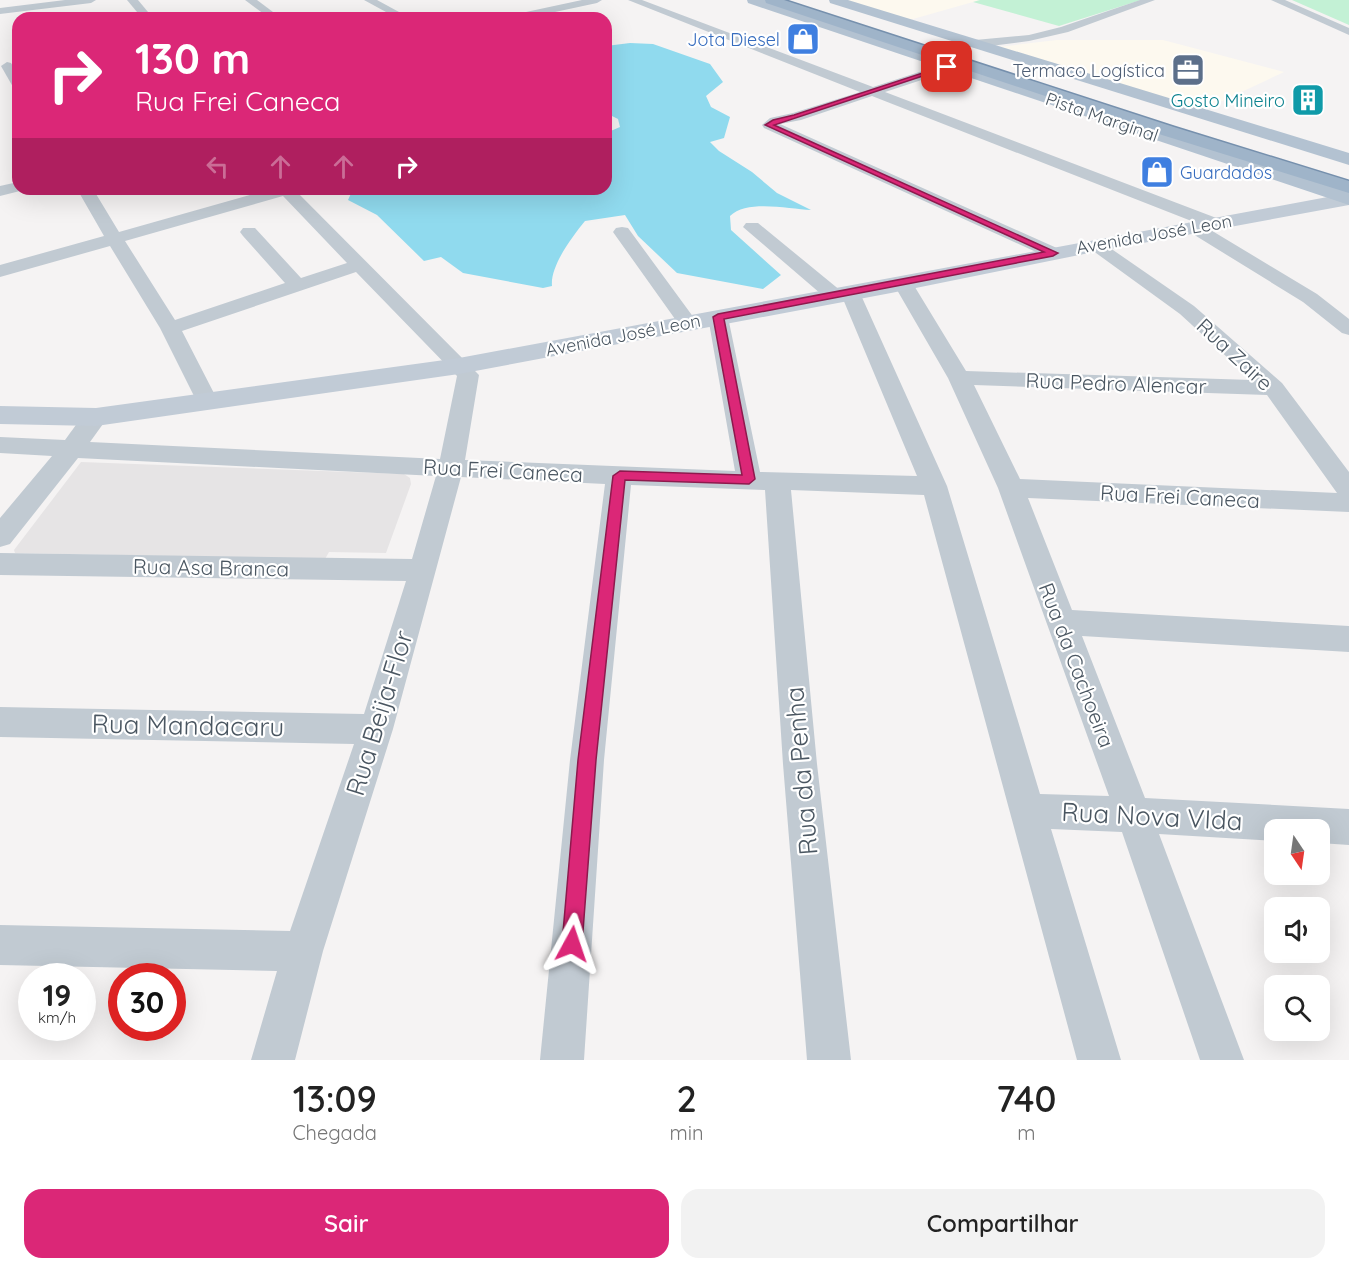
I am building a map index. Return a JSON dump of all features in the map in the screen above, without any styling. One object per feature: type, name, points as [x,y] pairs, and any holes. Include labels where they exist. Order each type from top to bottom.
[{"type":"highway","points":[[771,0],[1168,131],[1349,187]]},
{"type":"highway","points":[[815,0],[1349,168]]},
{"type":"highway","points":[[1002,52],[1096,89]]},
{"type":"highway","points":[[1168,131],[1269,173]]},
{"type":"main road","name":"Pista Marginal","points":[[753,0],[1349,199]]},
{"type":"main road","name":"Pista Marginal","points":[[835,0],[1349,159]]},
{"type":"main road","name":"Avenida José Leon","points":[[0,415],[96,417],[459,366],[687,322],[897,285],[1094,245],[1349,199]]},
{"type":"street","points":[[0,11],[92,0]]},
{"type":"street","points":[[132,0],[143,12]]},
{"type":"street","points":[[250,0],[268,12]]},
{"type":"street","points":[[369,0],[393,12]]},
{"type":"street","points":[[551,12],[597,0]]},
{"type":"street","points":[[633,0],[873,92],[1204,225],[1310,298],[1349,328]]},
{"type":"street","points":[[975,44],[1029,38],[1056,32],[1150,0]]},
{"type":"street","points":[[1276,0],[1349,32]]},
{"type":"street","points":[[951,66],[769,124],[780,132],[897,181],[1053,253]]},
{"type":"street","points":[[89,195],[170,327],[207,401]]},
{"type":"street","points":[[0,271],[265,195]]},
{"type":"street","points":[[292,195],[459,366]]},
{"type":"street","points":[[752,227],[850,293],[934,486],[1034,811],[1099,1060]]},
{"type":"street","points":[[249,232],[298,286]]},
{"type":"street","points":[[622,232],[687,322]]},
{"type":"street","name":"Rua Zaire","points":[[1094,245],[1187,310],[1274,388],[1349,490]]},
{"type":"street","points":[[170,327],[359,265]]},
{"type":"street","name":"Rua da Cachoeira","points":[[897,285],[959,378],[1011,488],[1060,622],[1117,814],[1222,1060]]},
{"type":"street","name":"Rua da Penha","points":[[718,317],[763,480],[800,764],[829,1060]]},
{"type":"street","name":"Rua Beija-Flor","points":[[273,1060],[303,951],[376,729],[451,467],[468,375],[459,366]]},
{"type":"street","name":"Rua Pedro Alencar","points":[[959,378],[1274,388]]},
{"type":"street","points":[[0,537],[96,417]]},
{"type":"street","name":"Rua Frei Caneca","points":[[0,446],[620,476],[934,486]]},
{"type":"street","points":[[562,1060],[587,760],[620,476]]},
{"type":"street","name":"Rua Frei Caneca","points":[[1011,488],[1349,503]]},
{"type":"street","name":"Rua Asa Branca","points":[[0,564],[423,570]]},
{"type":"street","points":[[1060,622],[1349,639]]},
{"type":"street","name":"Rua Mandacaru","points":[[0,722],[376,729]]},
{"type":"street","name":"Rua Nova VIda","points":[[1034,811],[1349,827]]},
{"type":"street","points":[[0,945],[303,951]]},
{"type":"shaded area","points":[[840,0],[980,0],[906,21]]},
{"type":"shaded area","points":[[1057,40],[1163,40],[1284,72],[1203,110],[998,47]]},
{"type":"shaded area","points":[[81,462],[404,474],[410,478],[411,484],[386,553],[329,552],[325,559],[15,553],[14,550]]},
{"type":"green space","points":[[980,0],[1141,0],[1059,26],[973,2]]},
{"type":"green space","points":[[1292,0],[1349,0],[1349,25]]},
{"type":"water","points":[[653,44],[710,64],[723,82],[706,96],[711,107],[730,117],[724,138],[710,142],[777,193],[811,210],[757,206],[737,211],[730,216],[731,230],[781,275],[763,289],[677,273],[638,236],[625,215],[585,221],[558,261],[552,278],[552,286],[543,288],[463,273],[441,257],[424,261],[377,215],[348,200],[350,195],[612,195],[612,130],[620,127],[618,119],[612,116],[612,45]]},
{"type":"place","name":"Jota Diesel","points":[[803,39]]},
{"type":"place","name":"Termaco Logística","points":[[1188,70]]},
{"type":"place","name":"Gosto Mineiro","points":[[1308,100]]},
{"type":"place","name":"Guardados","points":[[1157,172]]},
{"type":"route","points":[[572,944],[587,760],[620,476],[749,479],[718,317],[891,286],[1053,253],[897,181],[780,132],[769,125],[775,121],[796,117],[947,67]]}]
